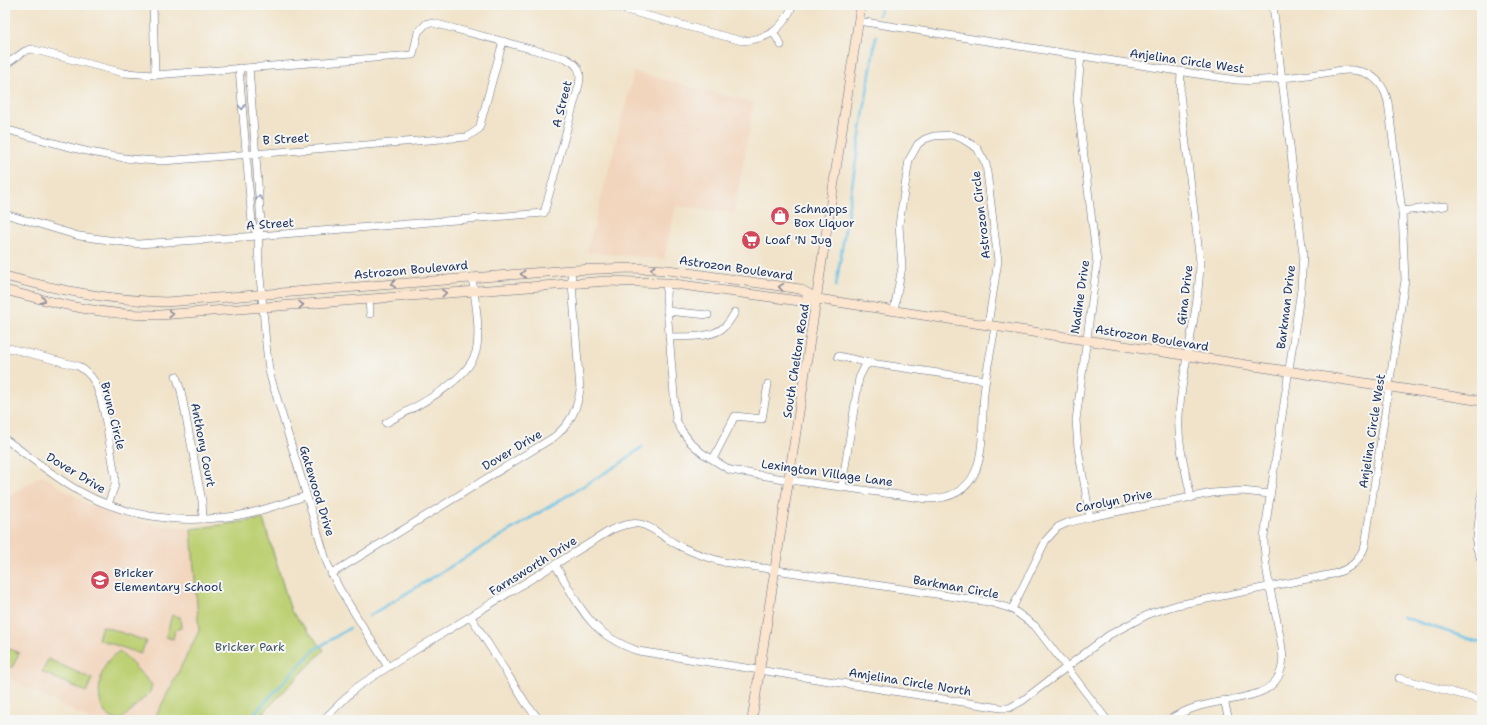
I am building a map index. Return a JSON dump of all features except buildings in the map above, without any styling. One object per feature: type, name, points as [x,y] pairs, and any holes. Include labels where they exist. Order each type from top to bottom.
[{"type":"main road","name":"South Chelton Road","points":[[752,720],[818,299],[861,5]]},
{"type":"main road","name":"Astrozon Boulevard","points":[[5,276],[80,294],[136,301],[166,302],[571,270],[633,268],[668,270],[800,289],[818,299]]},
{"type":"main road","name":"Astrozon Boulevard","points":[[5,290],[86,310],[132,315],[160,315],[572,283],[607,281],[667,283],[800,301],[818,299],[894,310],[1482,401]]},
{"type":"street","points":[[153,5],[155,75]]},
{"type":"street","points":[[607,5],[742,41],[757,40],[773,32],[786,20],[793,5]]},
{"type":"street","name":"Barkman Drive","points":[[1271,586],[1264,547],[1270,494],[1301,289],[1303,254],[1273,5]]},
{"type":"street","name":"Anjelina Circle West","points":[[858,21],[1246,80],[1282,78],[1357,70],[1374,77],[1380,83],[1388,102],[1402,211],[1405,265],[1404,294],[1365,546],[1358,561],[1342,572],[1271,586]]},
{"type":"street","name":"A Street","points":[[5,65],[25,51],[39,50],[124,73],[155,75],[413,55],[418,32],[426,23],[439,24],[565,58],[579,68],[580,74],[579,85],[544,213],[138,244],[79,236],[5,214]]},
{"type":"street","points":[[773,32],[781,45]]},
{"type":"street","name":"B Street","points":[[5,129],[81,150],[128,159],[163,161],[255,152],[467,137],[478,133],[503,41]]},
{"type":"street","name":"Nadine Drive","points":[[1081,56],[1077,99],[1097,263],[1077,407],[1076,435],[1090,517]]},
{"type":"street","points":[[239,68],[252,223],[258,236]]},
{"type":"street","points":[[248,68],[261,222],[258,236]]},
{"type":"street","name":"Gina Drive","points":[[1181,71],[1180,94],[1200,262],[1198,287],[1180,406],[1179,430],[1191,498]]},
{"type":"street","name":"Astrozon Circle","points":[[894,310],[902,267],[898,229],[909,160],[918,144],[925,139],[934,136],[951,135],[961,138],[977,148],[986,164],[998,261],[992,326]]},
{"type":"street","points":[[1402,211],[1445,206]]},
{"type":"street","name":"Gatewood Drive","points":[[258,236],[267,358],[270,375],[306,496],[331,574],[388,667]]},
{"type":"street","name":"Dover Drive","points":[[331,574],[554,437],[565,428],[578,404],[580,390],[571,270]]},
{"type":"street","points":[[386,423],[456,381],[474,359],[478,336],[472,278]]},
{"type":"street","name":"Lexington Village Lane","points":[[667,283],[667,311],[676,420],[691,444],[730,470],[928,499],[947,497],[963,488],[975,474],[978,466],[983,430],[984,393],[992,326]]},
{"type":"street","points":[[369,299],[370,314]]},
{"type":"street","points":[[667,311],[708,315]]},
{"type":"street","points":[[669,337],[702,335],[720,330],[725,327],[735,312]]},
{"type":"street","name":"Bruno Circle","points":[[5,347],[78,366],[88,372],[94,381],[100,397],[115,475],[115,485],[108,504]]},
{"type":"street","points":[[838,356],[870,363],[986,380]]},
{"type":"street","points":[[842,486],[859,378],[865,366],[870,363]]},
{"type":"street","name":"Anthony Court","points":[[176,376],[181,391],[202,501],[203,519]]},
{"type":"street","points":[[713,459],[735,416],[762,419],[768,384]]},
{"type":"street","name":"Dover Drive","points":[[5,439],[77,490],[108,504],[162,518],[203,519],[228,517],[253,512],[306,496]]},
{"type":"street","name":"Carolyn Drive","points":[[1012,609],[1046,540],[1058,527],[1090,517],[1232,491],[1270,494]]},
{"type":"street","points":[[1482,492],[1476,546],[1482,562]]},
{"type":"street","name":"Farnsworth Drive","points":[[323,720],[357,687],[556,566],[612,530],[625,524],[638,523],[651,527],[676,544],[699,555],[723,562],[775,569]]},
{"type":"street","name":"Amjelina Circle North","points":[[556,566],[581,608],[596,628],[621,645],[638,651],[1001,708],[1009,708],[1022,701],[1109,635],[1151,613],[1177,605],[1271,586]]},
{"type":"street","name":"Barkman Circle","points":[[775,569],[989,602],[1012,609],[1035,626],[1107,720]]},
{"type":"street","points":[[1169,720],[1188,709],[1248,696],[1267,689],[1273,684],[1281,670],[1282,652],[1271,586]]},
{"type":"street","points":[[471,617],[527,705],[540,720]]},
{"type":"street","points":[[1399,678],[1482,700]]},
{"type":"street","points":[[1224,700],[1229,720]]},
{"type":"shaded area","points":[[634,72],[754,103],[734,213],[676,206],[664,259],[587,252]]},
{"type":"shaded area","name":"Bricker Elementary School","points":[[42,475],[83,502],[120,517],[164,526],[191,529],[199,631],[154,720],[90,720],[5,676],[5,499]]},
{"type":"green space","name":"Bricker Park","points":[[263,519],[291,611],[324,650],[256,720],[154,720],[199,631],[191,529]]},
{"type":"green space","points":[[172,615],[180,617],[181,628],[175,630],[173,639],[166,637]]},
{"type":"green space","points":[[102,626],[146,641],[141,654],[98,639]]},
{"type":"green space","points":[[5,647],[19,653],[12,668],[5,664]]},
{"type":"green space","points":[[120,651],[152,685],[150,692],[121,720],[112,718],[105,713],[101,706],[99,687],[104,668],[108,661]]},
{"type":"green space","points":[[48,659],[92,679],[86,692],[42,672]]},
{"type":"waterway","points":[[879,15],[881,5]]},
{"type":"waterway","points":[[836,286],[876,36]]},
{"type":"waterway","points":[[369,616],[621,463],[642,447]]},
{"type":"waterway","points":[[1403,617],[1482,643]]},
{"type":"waterway","points":[[248,720],[314,650],[350,628]]},
{"type":"place","name":"Schnapps Box Liquor","points":[[780,216]]},
{"type":"place","name":"Loaf 'N Jug","points":[[751,240]]},
{"type":"place","name":"Bricker Elementary School","points":[[100,580]]}]
